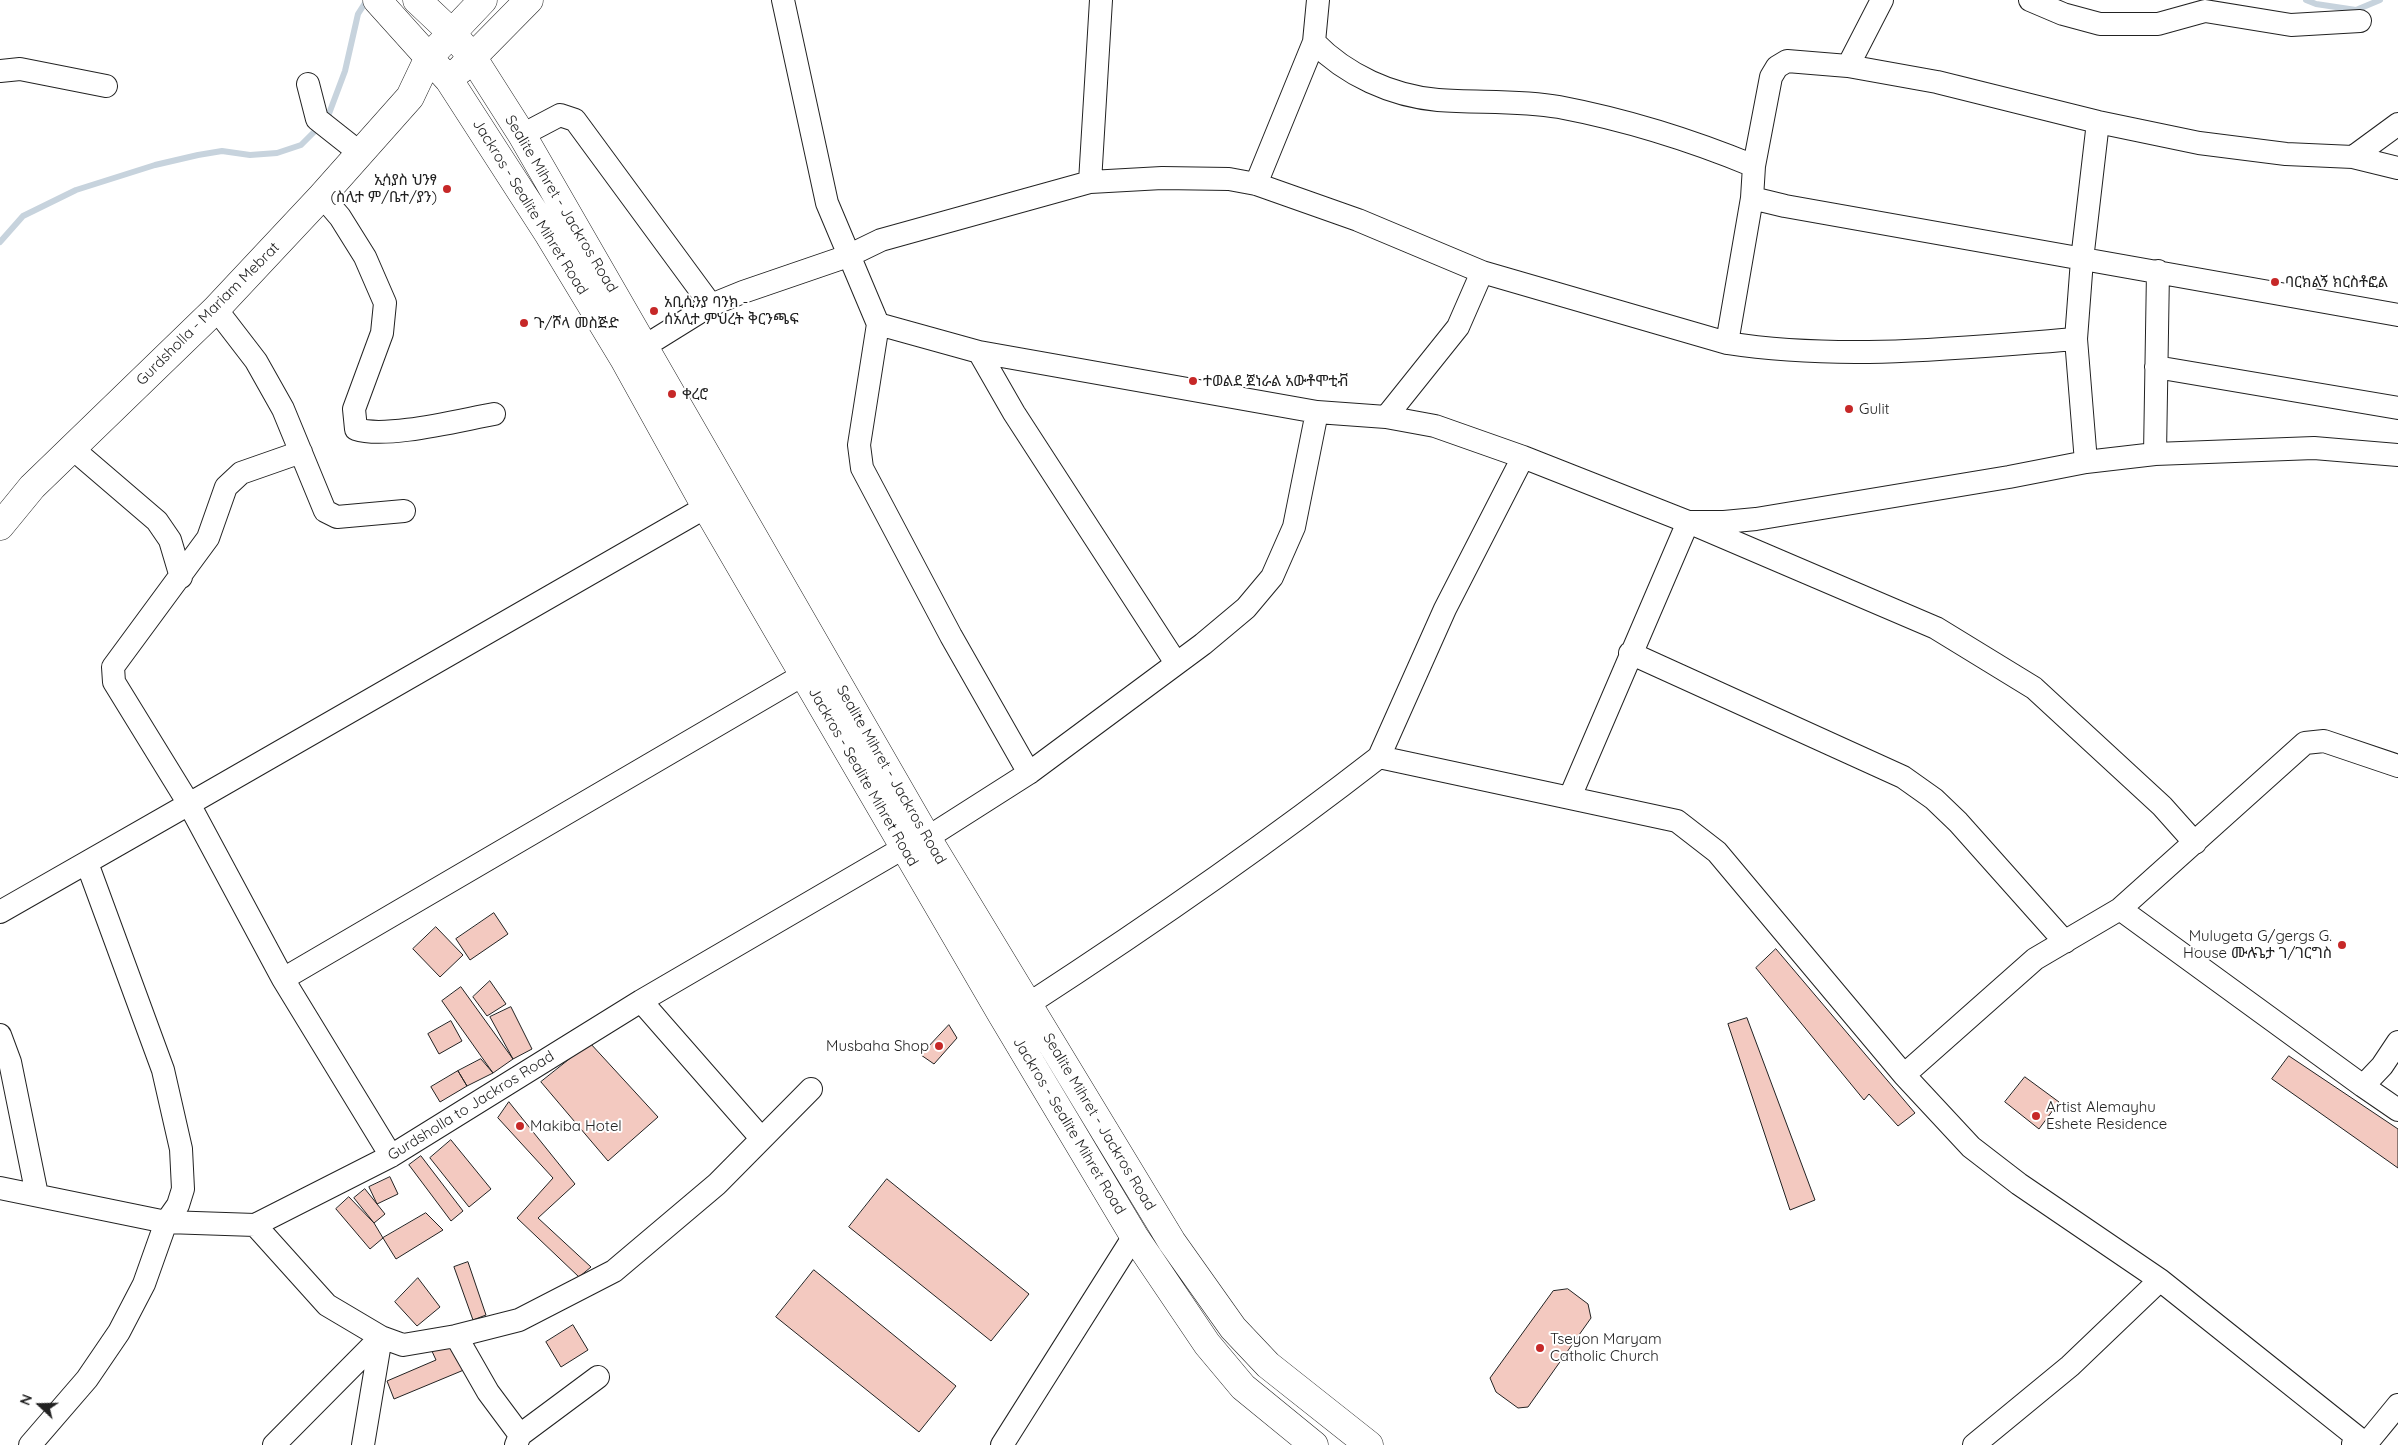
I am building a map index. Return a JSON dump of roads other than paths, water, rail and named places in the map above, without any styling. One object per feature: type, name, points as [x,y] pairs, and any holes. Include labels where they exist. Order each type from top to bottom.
[{"type":"main road","name":"Sealite Mihret - Jackros Road","points":[[417,0],[451,32],[473,58],[522,135],[645,346],[916,843],[1027,1005],[1172,1242],[1233,1328],[1268,1365],[1369,1445]]},
{"type":"main road","points":[[410,97],[429,57],[482,0]]},
{"type":"main road","points":[[410,97],[450,80],[529,0]]},
{"type":"main road","points":[[384,7],[429,57]]},
{"type":"main road","name":"Jackros - Sealite Mihret Road","points":[[429,57],[450,80],[549,235],[624,359],[706,507],[803,675],[916,843],[1134,1236],[1207,1344],[1243,1387],[1314,1445]]},
{"type":"main road","name":"Gurdsholla - Mariam Mebrat","points":[[0,526],[32,487],[216,309],[322,196],[410,97]]},
{"type":"street","points":[[783,0],[827,203],[878,324],[859,445],[862,468],[951,636],[1028,773]]},
{"type":"street","points":[[1090,182],[1101,0]]},
{"type":"street","points":[[1256,184],[1314,42],[1318,0]]},
{"type":"street","points":[[1848,66],[1882,0]]},
{"type":"street","points":[[2030,0],[2063,14],[2100,24],[2158,24],[2205,11],[2291,25],[2360,21]]},
{"type":"street","points":[[1314,42],[1329,57],[1350,72],[1392,90],[1436,100],[1557,107],[1639,125],[1698,143],[1754,166]]},
{"type":"street","points":[[1727,343],[1752,198],[1754,166],[1771,77],[1777,67],[1787,61],[1848,66],[1937,82],[2098,122],[2199,143],[2286,154],[2353,157],[2398,168]]},
{"type":"street","points":[[0,71],[20,69],[106,86]]},
{"type":"street","points":[[308,84],[317,119],[360,153]]},
{"type":"street","points":[[522,135],[560,115],[575,120],[712,305]]},
{"type":"street","points":[[2086,462],[2076,339],[2082,260],[2098,122]]},
{"type":"street","points":[[2353,157],[2398,124]]},
{"type":"street","points":[[645,346],[712,305],[743,292],[848,256],[881,240],[1090,182],[1162,178],[1228,179],[1256,184],[1358,220],[1482,272],[1727,343],[1768,349],[1902,352],[2076,339]]},
{"type":"street","points":[[322,196],[340,218],[365,257],[385,303],[382,332],[354,410],[356,429],[367,432],[412,428],[494,414]]},
{"type":"street","points":[[1752,198],[2082,260],[2398,315]]},
{"type":"street","points":[[1386,417],[1458,327],[1482,272]]},
{"type":"street","points":[[2155,454],[2158,272]]},
{"type":"street","points":[[216,309],[256,361],[283,409],[325,511],[337,517],[404,511]]},
{"type":"street","points":[[878,324],[979,352],[1317,412],[1386,417],[1435,426],[1522,457],[1688,522],[1936,628],[2034,688],[2162,806],[2195,844]]},
{"type":"street","points":[[979,352],[1009,405],[1176,664]]},
{"type":"street","points":[[2156,367],[2398,408]]},
{"type":"street","name":"Gurdsholla to Jackros Road","points":[[0,1188],[166,1222],[255,1225],[391,1156],[641,1001],[916,843],[1028,773],[1176,664],[1246,608],[1272,576],[1294,527],[1317,412]]},
{"type":"street","points":[[1688,522],[1724,522],[1756,519],[2009,477],[2086,462],[2155,454],[2314,448],[2398,455]]},
{"type":"street","points":[[73,449],[157,521],[170,540],[181,577]]},
{"type":"street","points":[[300,452],[241,473],[226,487],[208,538],[113,667],[114,682],[189,804],[283,979],[391,1156]]},
{"type":"street","points":[[1027,1005],[1127,940],[1335,791],[1379,757],[1445,609],[1522,457]]},
{"type":"street","points":[[0,912],[706,507]]},
{"type":"street","points":[[1570,797],[1630,653],[1688,522]]},
{"type":"street","points":[[1630,653],[1903,777],[1934,799],[1958,822],[2065,942]]},
{"type":"street","points":[[283,979],[803,675]]},
{"type":"street","points":[[1904,1075],[2035,959],[2120,909],[2195,844],[2305,743],[2324,741],[2398,766]]},
{"type":"street","points":[[1379,757],[1676,821],[1717,852],[1904,1075],[1971,1147],[1991,1164],[2160,1280],[2360,1445],[2398,1405]]},
{"type":"street","points":[[30,1445],[87,1379],[119,1332],[144,1284],[166,1222],[178,1205],[182,1189],[181,1149],[163,1070],[87,863]]},
{"type":"street","points":[[2120,909],[2398,1110]]},
{"type":"street","points":[[641,1001],[761,1138]]},
{"type":"street","points":[[0,1035],[10,1062],[37,1195]]},
{"type":"street","points":[[2363,1086],[2382,1066],[2398,1042]]},
{"type":"street","points":[[255,1225],[327,1305],[381,1337],[404,1345],[456,1336],[518,1320],[614,1271],[717,1184],[811,1089]]},
{"type":"street","points":[[1002,1445],[1134,1236]]},
{"type":"street","points":[[1974,1445],[2070,1366],[2160,1280]]},
{"type":"street","points":[[456,1336],[518,1440],[598,1377]]},
{"type":"street","points":[[274,1445],[381,1337]]},
{"type":"street","points":[[363,1445],[381,1337]]},
{"type":"waterway","points":[[0,242],[23,216],[76,190],[155,165],[198,155],[222,151],[250,155],[277,153],[301,145],[327,119],[345,71],[358,14],[367,0]]},
{"type":"waterway","points":[[2306,0],[2316,4],[2356,10],[2380,0]]},
{"type":"place","name":"ኢሳያስ ህንፃ (ስሊተ ም/ቤተ/ያን)","points":[[447,189]]},
{"type":"place","name":"ባርክልኝ ክርስቶፎል","points":[[2275,282]]},
{"type":"place","name":"አቢሲንያ ባንክ - ሰአሊተ ምህረት ቅርንጫፍ","points":[[654,311]]},
{"type":"place","name":"ጉ/ሾላ መስጅድ","points":[[524,323]]},
{"type":"place","name":"ተወልደ ጀነራል አውቶሞቲቭ","points":[[1193,381]]},
{"type":"place","name":"ቀረሮ","points":[[672,394]]},
{"type":"place","name":"Gulit","points":[[1849,409]]},
{"type":"place","name":"Mulugeta G/gergs G. House ሙሉጌታ ገ/ገርግስ","points":[[2342,945]]},
{"type":"place","name":"Musbaha Shop","points":[[939,1046]]},
{"type":"place","name":"Artist Alemayhu Eshete Residence","points":[[2036,1116]]},
{"type":"place","name":"Makiba Hotel","points":[[520,1126]]},
{"type":"place","name":"Tseyon Maryam Catholic Church","points":[[1540,1348]]}]
